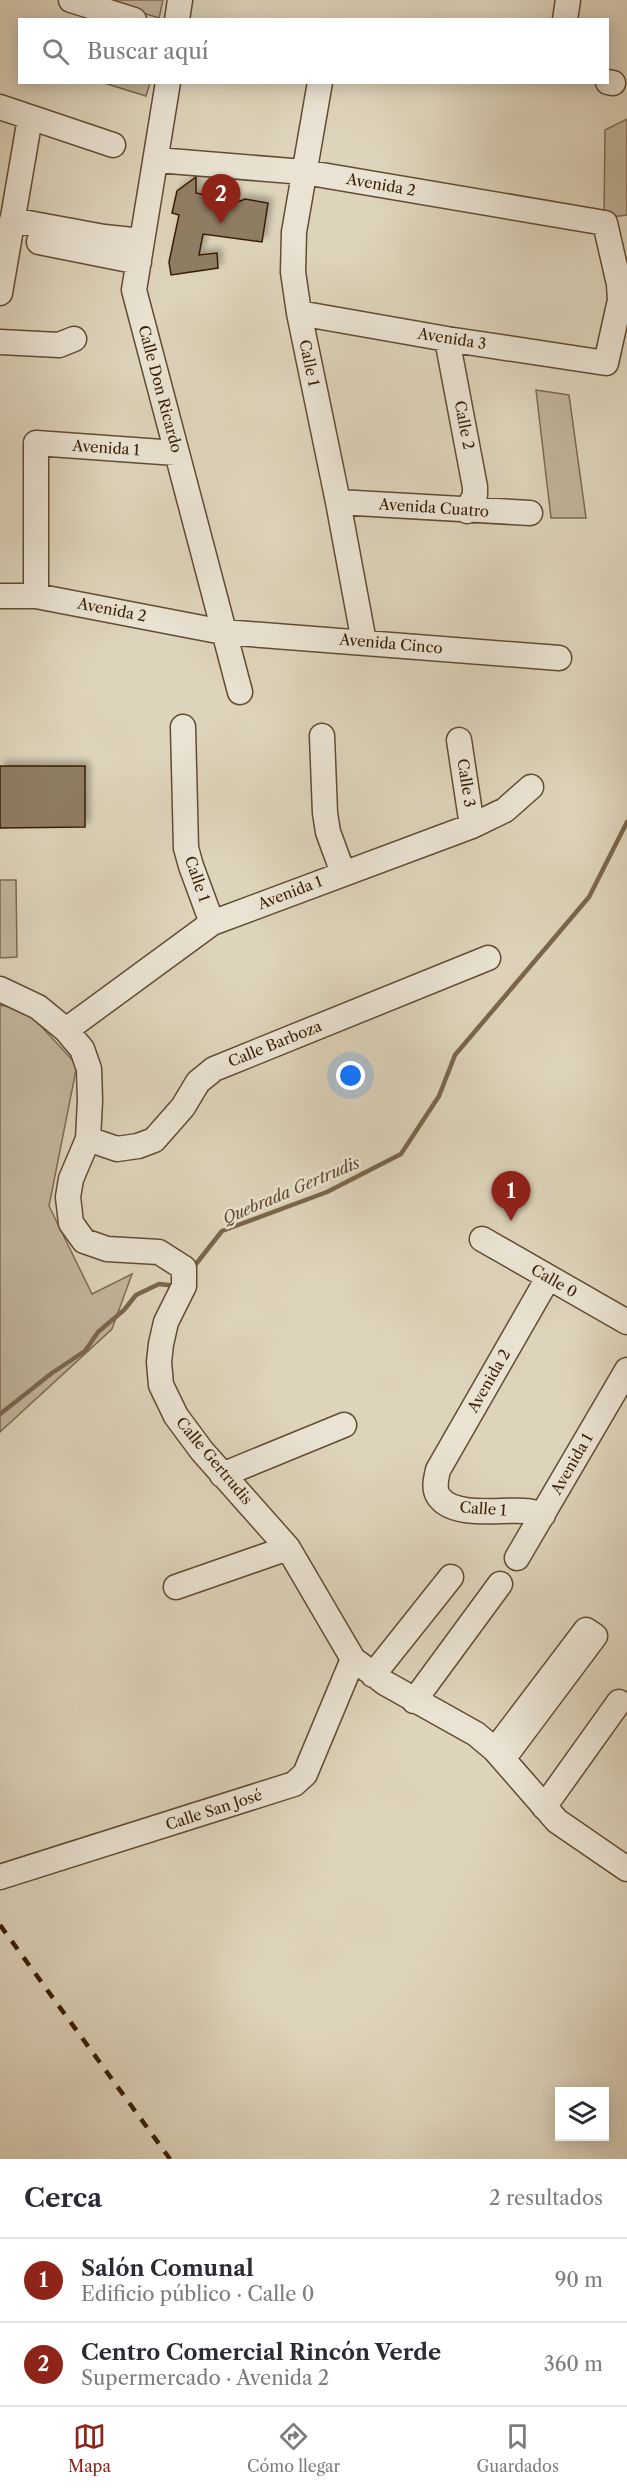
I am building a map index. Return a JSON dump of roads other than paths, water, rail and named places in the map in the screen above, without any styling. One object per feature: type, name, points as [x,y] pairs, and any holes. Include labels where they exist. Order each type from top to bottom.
[{"type":"street","points":[[71,0],[128,18]]},
{"type":"street","points":[[177,18],[180,0]]},
{"type":"street","points":[[565,18],[568,0]]},
{"type":"street","name":"Calle Don Ricardo","points":[[168,84],[134,290],[240,692]]},
{"type":"street","name":"Calle 1","points":[[320,84],[294,232],[293,272],[299,313],[364,642]]},
{"type":"street","points":[[0,107],[113,145]]},
{"type":"street","points":[[0,292],[30,118]]},
{"type":"street","name":"Avenida 2","points":[[157,160],[304,172],[605,223],[619,284],[620,300],[606,363]]},
{"type":"street","points":[[11,228],[104,237],[141,252]]},
{"type":"street","name":"Avenida 3","points":[[299,313],[447,339],[606,363]]},
{"type":"street","points":[[0,342],[58,345],[74,339]]},
{"type":"street","name":"Calle 2","points":[[447,339],[476,487],[475,495],[467,511]]},
{"type":"street","name":"Avenida 1","points":[[36,596],[36,444],[176,453]]},
{"type":"street","name":"Avenida Cuatro","points":[[338,502],[530,513]]},
{"type":"street","name":"Avenida 2","points":[[0,596],[36,596],[223,632]]},
{"type":"street","name":"Avenida Cinco","points":[[223,632],[559,658]]},
{"type":"street","name":"Calle 1","points":[[183,727],[186,848],[212,922]]},
{"type":"street","points":[[322,736],[325,813],[328,832],[343,873]]},
{"type":"street","name":"Calle 3","points":[[459,740],[472,826]]},
{"type":"street","name":"Avenida 1","points":[[66,1030],[212,922],[472,826],[505,810],[531,787]]},
{"type":"street","name":"Calle Barboza","points":[[88,1139],[117,1149],[138,1146],[154,1140],[183,1107],[198,1082],[214,1069],[488,958]]},
{"type":"street","name":"Calle Gertrudis","points":[[0,989],[38,1007],[66,1030],[82,1049],[89,1069],[88,1139],[71,1179],[68,1197],[71,1223],[84,1241],[107,1249],[153,1251],[166,1254],[184,1268],[184,1286],[165,1322],[159,1362],[161,1385],[176,1416],[222,1475],[288,1548],[353,1659],[373,1675],[414,1701],[476,1734],[499,1755],[557,1821],[627,1869]]},
{"type":"street","name":"Calle 0","points":[[482,1239],[627,1322]]},
{"type":"street","name":"Avenida 2","points":[[435,1485],[438,1470],[548,1278]]},
{"type":"street","name":"Avenida 1","points":[[517,1558],[627,1370]]},
{"type":"street","points":[[222,1475],[344,1425]]},
{"type":"street","name":"Calle 1","points":[[435,1485],[437,1496],[447,1506],[470,1510],[526,1511],[543,1515]]},
{"type":"street","points":[[176,1587],[288,1548]]},
{"type":"street","points":[[373,1675],[451,1577]]},
{"type":"street","points":[[414,1701],[500,1584]]},
{"type":"street","points":[[586,1630],[595,1636],[499,1755],[586,1630]]},
{"type":"street","name":"Calle San José","points":[[0,1877],[294,1784],[305,1774],[353,1659]]},
{"type":"street","points":[[544,1807],[619,1702]]},
{"type":"waterway","name":"Quebrada Gertrudis","points":[[192,1269],[222,1231],[327,1192],[401,1154],[439,1096],[455,1055],[589,897],[627,822]]},
{"type":"waterway","name":"Quebrada Gertrudis","points":[[0,1414],[52,1373],[85,1351],[98,1332],[124,1310],[136,1295],[159,1284],[177,1286]]},
{"type":"railway","points":[[0,1925],[170,2159]]},
{"type":"place","name":"Centro Comercial Rincón Verde","points":[[221,224]]},
{"type":"place","name":"Salón Comunal","points":[[511,1221]]}]
